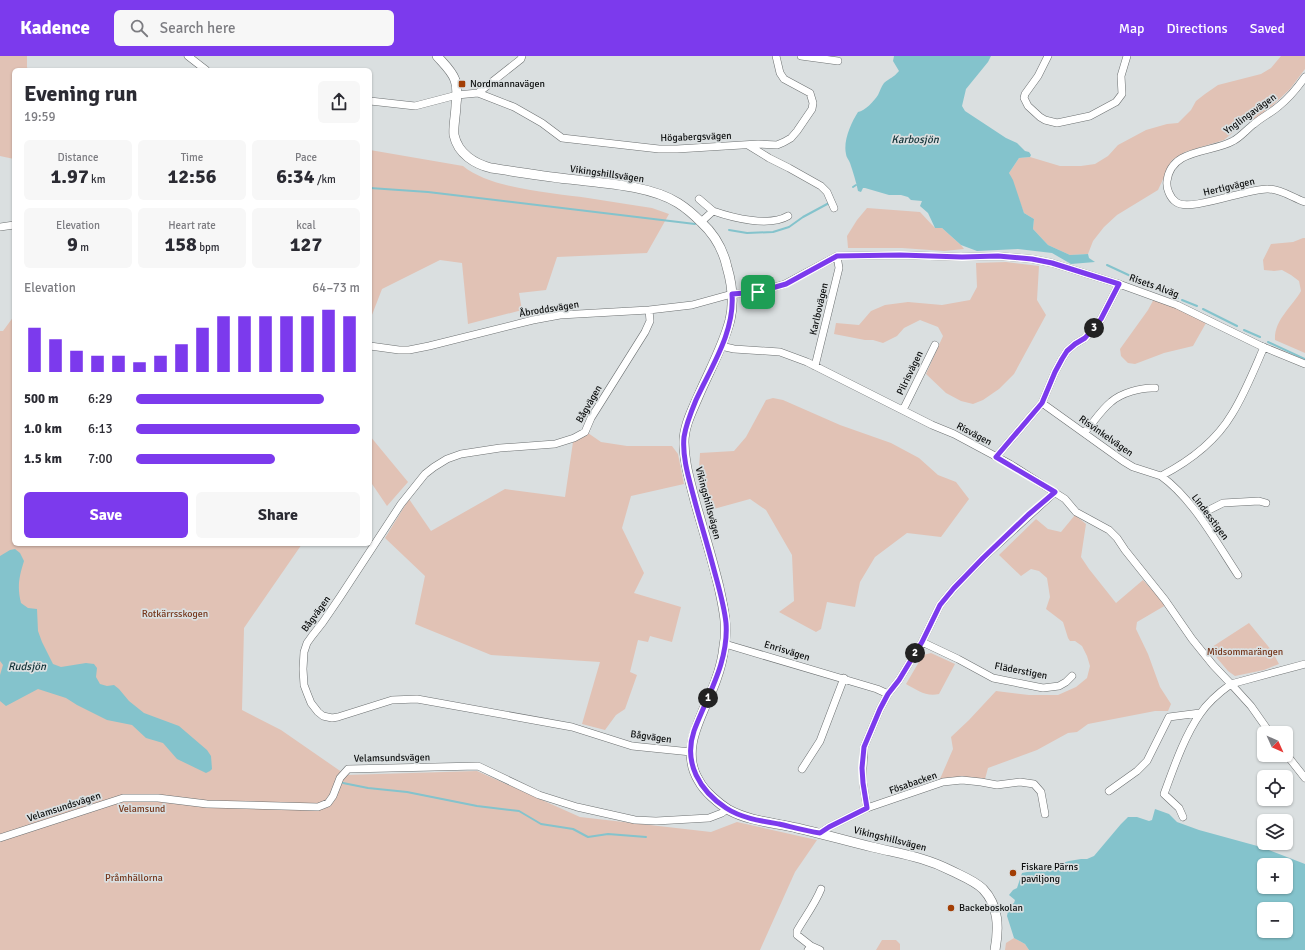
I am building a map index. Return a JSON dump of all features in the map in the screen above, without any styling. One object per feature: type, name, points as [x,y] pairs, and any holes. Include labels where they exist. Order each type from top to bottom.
[{"type":"street","points":[[188,56],[203,68]]},
{"type":"street","name":"Vikingshillsvägen","points":[[437,56],[455,80],[457,95],[454,136],[458,145],[466,155],[481,166],[644,190],[677,202],[690,211],[712,234],[722,251],[727,264],[732,294],[732,310],[730,319],[721,346],[692,410],[684,439],[687,472],[721,594],[726,623],[725,644],[716,680],[694,732],[692,742],[691,752],[694,771],[698,780],[709,793],[727,809],[747,818],[820,833],[928,860],[980,885],[990,900],[998,920],[998,937],[995,950]]},
{"type":"street","points":[[478,93],[521,59],[522,56]]},
{"type":"street","name":"Högabergsvägen","points":[[457,95],[478,93],[514,106],[542,123],[562,138],[659,149],[758,144],[777,145],[791,138],[797,132],[812,109],[813,103],[810,93],[784,79],[780,73],[776,56]]},
{"type":"street","points":[[802,56],[838,61]]},
{"type":"street","points":[[1048,56],[1038,76],[1028,88],[1024,98],[1028,106],[1040,117],[1057,123],[1090,116],[1116,102],[1122,94],[1121,76],[1127,56]]},
{"type":"street","name":"Ynglingavägen","points":[[1167,185],[1167,179],[1170,171],[1180,159],[1188,155],[1233,141],[1256,122],[1280,106],[1305,76]]},
{"type":"street","points":[[372,101],[414,106],[457,95]]},
{"type":"street","points":[[748,145],[821,186],[827,192],[834,208]]},
{"type":"street","name":"Hertigvägen","points":[[1167,185],[1170,195],[1177,203],[1184,205],[1196,205],[1255,190],[1268,189],[1286,194],[1305,202]]},
{"type":"street","points":[[699,199],[713,210],[728,216],[774,221],[788,216]]},
{"type":"street","points":[[701,222],[713,210]]},
{"type":"street","points":[[0,227],[12,225]]},
{"type":"street","name":"Risets Alväg","points":[[732,294],[758,292],[786,284],[837,256],[998,256],[1032,259],[1052,263],[1119,284],[1178,305],[1264,347],[1305,364]]},
{"type":"street","name":"Karlbovägen","points":[[815,366],[839,268],[837,256]]},
{"type":"street","points":[[996,457],[1042,403],[1055,372],[1067,351],[1085,338],[1101,319],[1119,284]]},
{"type":"street","name":"Åbroddsvägen","points":[[372,346],[409,350],[533,320],[560,315],[649,310],[692,305],[732,294]]},
{"type":"street","name":"Bågvägen","points":[[649,310],[650,321],[646,332],[591,418],[585,432],[574,438],[554,444],[500,448],[461,454],[447,459],[425,474],[401,504],[340,597],[312,636],[304,652],[303,677],[307,693],[314,706],[323,716],[332,718],[392,700],[401,698],[417,699],[572,727],[632,746],[691,752]]},
{"type":"street","name":"Pilrisvägen","points":[[903,410],[935,345]]},
{"type":"street","name":"Risvägen","points":[[721,346],[734,349],[780,352],[815,366],[932,425],[954,434],[1055,492],[1065,499],[1076,512],[1109,530],[1117,538],[1165,600],[1192,639],[1250,706],[1265,726]]},
{"type":"street","points":[[1161,476],[1189,459],[1221,430],[1232,415],[1242,397],[1264,347]]},
{"type":"street","points":[[1084,432],[1116,398],[1136,390],[1155,388]]},
{"type":"street","name":"Risvinkelvägen","points":[[1042,403],[1123,461],[1133,467],[1161,476]]},
{"type":"street","name":"Lindesstigen","points":[[1161,476],[1169,482],[1199,515],[1238,575]]},
{"type":"street","points":[[867,808],[862,768],[864,747],[888,694],[899,680],[922,642],[940,605],[946,596],[988,553],[1055,492]]},
{"type":"street","points":[[1199,515],[1223,503],[1259,501],[1266,503]]},
{"type":"street","name":"Fläderstigen","points":[[922,642],[958,658],[992,678],[1043,688],[1059,686],[1072,676]]},
{"type":"street","name":"Enrisvägen","points":[[725,644],[844,678],[888,694]]},
{"type":"street","points":[[1183,817],[1179,808],[1164,794],[1180,752],[1200,713],[1219,693],[1231,684],[1305,664]]},
{"type":"street","points":[[802,769],[820,741],[844,678]]},
{"type":"street","points":[[1109,791],[1137,771],[1147,761],[1169,717],[1200,713]]},
{"type":"street","points":[[1292,762],[1305,778]]},
{"type":"street","name":"Velamsundsvägen","points":[[0,838],[124,798],[158,798],[207,804],[318,807],[328,803],[340,778],[348,769],[478,766],[539,795],[577,807],[635,820],[656,821],[709,818],[727,809]]},
{"type":"street","name":"Fösabacken","points":[[820,833],[867,808],[944,782],[968,781],[997,785],[1020,782],[1034,784],[1038,786],[1042,792],[1045,814]]},
{"type":"street","points":[[820,950],[809,948],[797,935],[797,931],[821,889]]},
{"type":"green space","points":[[0,56],[27,56],[27,68],[12,68],[12,159],[0,156]]},
{"type":"green space","points":[[1281,56],[1305,56],[1305,69],[1290,89],[1272,106],[1253,120],[1250,116],[1224,140],[1185,152],[1172,160],[1158,190],[1117,215],[1104,227],[1093,241],[1088,254],[1070,255],[1048,245],[1033,229],[1034,219],[1024,213],[1009,173],[1019,158],[1030,157],[1060,166],[1095,164],[1108,156],[1118,145],[1146,130],[1167,124],[1178,123],[1191,110],[1196,101],[1218,85],[1261,74],[1271,68]]},
{"type":"green space","points":[[372,150],[463,166],[475,174],[489,180],[522,189],[652,208],[669,214],[647,253],[557,257],[546,290],[519,293],[522,310],[468,324],[462,263],[440,260],[382,289],[372,315]]},
{"type":"green space","points":[[867,208],[920,212],[935,228],[942,228],[964,249],[944,251],[902,248],[848,248],[847,236]]},
{"type":"green space","points":[[1305,238],[1305,353],[1275,340],[1275,333],[1280,320],[1301,291],[1299,281],[1282,270],[1264,270],[1263,260],[1271,244],[1293,242]]},
{"type":"green space","points":[[1006,262],[1039,266],[1037,300],[1046,315],[1014,374],[999,389],[983,400],[973,404],[961,401],[946,393],[926,374],[943,336],[938,327],[920,320],[904,328],[897,336],[883,343],[834,334],[836,323],[859,325],[871,311],[885,305],[908,302],[942,305],[970,300],[977,287],[976,263]]},
{"type":"green space","points":[[1155,297],[1206,323],[1193,346],[1164,353],[1135,364],[1128,363],[1121,356],[1120,349],[1148,310]]},
{"type":"green space","name":"Velamsund","points":[[12,319],[12,546],[301,546],[244,628],[242,710],[281,730],[346,775],[477,771],[580,817],[711,832],[737,822],[817,840],[795,872],[760,950],[0,950],[0,331],[3,331]]},
{"type":"green space","points":[[773,398],[783,400],[840,425],[891,443],[919,458],[938,475],[956,482],[969,499],[941,537],[907,533],[875,557],[860,582],[855,607],[827,602],[821,629],[816,632],[779,612],[794,601],[792,555],[766,510],[750,499],[710,510],[701,485],[699,469],[700,453],[734,451],[746,437],[766,400]]},
{"type":"green space","points":[[588,433],[601,442],[627,446],[672,446],[678,454],[684,484],[631,496],[622,528],[644,573],[634,593],[681,607],[672,642],[650,636],[648,642],[638,640],[630,672],[637,675],[625,709],[616,715],[605,730],[582,724],[600,662],[491,655],[415,624],[425,576],[385,538],[409,499],[431,531],[505,489],[565,497],[573,442]]},
{"type":"green space","points":[[372,438],[408,482],[387,506],[372,484]]},
{"type":"green space","points":[[1075,515],[1086,524],[1081,557],[1116,603],[1143,580],[1166,605],[1137,622],[1136,629],[1148,654],[1160,687],[1171,704],[1168,711],[1155,711],[1088,724],[1077,732],[1068,733],[1037,750],[988,768],[985,779],[968,777],[940,779],[953,749],[951,737],[996,691],[1029,695],[1058,695],[1076,687],[1087,678],[1090,666],[1082,646],[1075,641],[1070,641],[1063,622],[1046,609],[1050,597],[1047,578],[1039,571],[1031,569],[1021,576],[999,555],[1036,519],[1048,529],[1061,532]]},
{"type":"green space","name":"Midsommarängen","points":[[1249,623],[1272,651],[1279,664],[1264,670],[1235,676],[1228,671],[1211,651],[1212,647]]},
{"type":"green space","points":[[931,653],[955,664],[939,694],[934,695],[922,692],[906,684],[923,655]]},
{"type":"green space","points":[[1014,938],[1025,944],[1029,950],[1005,950],[1006,943]]},
{"type":"green space","points":[[882,940],[896,940],[900,944],[900,950],[876,950]]},
{"type":"water","name":"Karbosjön","points":[[894,56],[991,56],[988,62],[966,89],[962,106],[965,111],[1006,138],[1017,143],[1031,155],[1030,157],[1019,158],[1009,173],[1013,180],[1024,213],[1034,219],[1033,229],[1048,245],[1070,255],[1088,254],[1089,258],[1095,262],[1071,264],[1052,253],[1018,249],[977,251],[961,245],[942,228],[935,228],[928,213],[920,206],[922,201],[911,200],[908,197],[901,195],[889,195],[865,188],[863,188],[861,192],[858,191],[850,162],[846,155],[845,149],[847,138],[850,127],[858,112],[864,110],[872,103],[884,83],[899,71],[893,61]]},
{"type":"water","name":"Rudsjön","points":[[15,549],[20,553],[24,561],[19,582],[21,603],[28,608],[37,609],[38,631],[53,664],[61,667],[86,663],[94,664],[97,668],[96,677],[100,684],[107,686],[114,685],[129,701],[144,713],[179,726],[207,750],[211,756],[212,769],[210,771],[206,773],[177,759],[163,743],[146,738],[132,725],[107,720],[66,698],[38,689],[6,706],[0,701],[0,675],[3,665],[0,661],[0,556],[10,550]]},
{"type":"water","points":[[1155,809],[1169,814],[1177,822],[1199,830],[1257,846],[1257,850],[1269,850],[1289,858],[1257,858],[1257,894],[1293,894],[1293,859],[1305,864],[1305,950],[1029,950],[1025,944],[1014,938],[1007,916],[1009,906],[1014,903],[1015,900],[1009,895],[1017,888],[1022,873],[1069,861],[1087,859],[1094,856],[1128,817],[1137,817],[1149,821],[1152,820]]},
{"type":"waterway","points":[[372,188],[428,192],[695,224]]},
{"type":"waterway","points":[[729,230],[747,233],[773,232],[789,227],[803,217],[829,203]]},
{"type":"waterway","points":[[1107,265],[1178,298]]},
{"type":"waterway","points":[[1182,300],[1197,306]]},
{"type":"waterway","points":[[1203,309],[1237,326]]},
{"type":"waterway","points":[[1244,330],[1260,337]]},
{"type":"waterway","points":[[1268,342],[1305,359]]},
{"type":"waterway","points":[[343,783],[368,788],[407,792],[477,806],[519,811],[541,824],[573,829],[588,837],[608,834],[646,837]]},
{"type":"place","name":"Nordmannavägen","points":[[462,84]]},
{"type":"place","name":"Fiskare Pärns paviljong","points":[[1013,873]]},
{"type":"place","name":"Backeboskolan","points":[[951,908]]},
{"type":"route","points":[[837,256],[998,256],[1032,259],[1052,263],[1119,284],[1101,319],[1092,331],[1067,351],[1055,372],[1042,403],[996,457],[1055,492],[1028,515],[946,596],[922,642],[899,680],[888,694],[867,738],[864,747],[862,768],[867,808],[820,833],[747,818],[727,809],[703,787],[694,771],[692,762],[691,752],[694,732],[720,667],[725,644],[726,623],[717,578],[687,472],[684,439],[688,420],[725,336],[732,310],[732,294],[758,292],[786,284],[837,256]]},
{"type":"park label","name":"Rotkärrsskogen","points":[[175,614]]},
{"type":"park label","name":"Pråmhällorna","points":[[134,878]]}]
